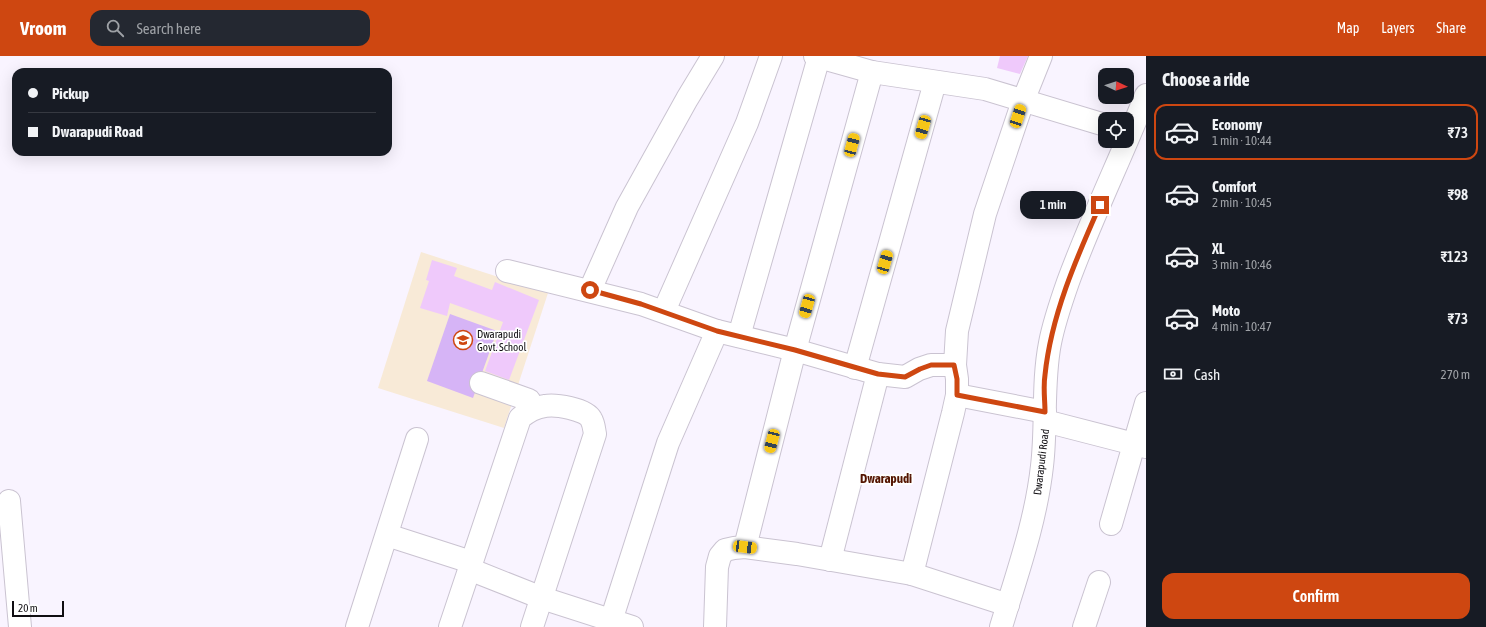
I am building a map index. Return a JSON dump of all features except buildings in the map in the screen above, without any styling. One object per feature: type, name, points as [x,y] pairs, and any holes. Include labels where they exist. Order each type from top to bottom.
[{"type":"street","points":[[590,290],[627,207],[687,99],[713,56]]},
{"type":"street","points":[[664,311],[747,123],[771,56]]},
{"type":"street","points":[[912,574],[957,395],[957,379],[954,365],[957,331],[985,214],[1023,101],[1041,56]]},
{"type":"street","points":[[739,336],[817,57],[872,72],[985,89],[1098,123]]},
{"type":"street","points":[[745,547],[795,350],[872,72]]},
{"type":"street","points":[[855,368],[935,82]]},
{"type":"street","name":"Dwarapudi Road","points":[[1134,121],[1146,96]]},
{"type":"street","name":"Dwarapudi Road","points":[[1002,627],[1034,516],[1042,466],[1045,417],[1044,376],[1050,342],[1058,312],[1081,248],[1122,148]]},
{"type":"street","points":[[507,271],[590,290],[664,311],[717,331],[795,350],[878,374],[905,377],[931,365],[954,365]]},
{"type":"street","points":[[610,624],[668,443],[717,331]]},
{"type":"street","points":[[830,560],[878,374]]},
{"type":"street","points":[[481,383],[529,400],[526,412]]},
{"type":"street","points":[[957,395],[1045,417],[1140,445]]},
{"type":"street","points":[[1111,524],[1140,445],[1146,403]]},
{"type":"street","points":[[450,627],[520,418],[526,412],[542,406],[552,405],[580,411],[591,418],[595,434],[532,627]]},
{"type":"street","points":[[357,627],[417,439]]},
{"type":"street","points":[[9,501],[20,627]]},
{"type":"street","points":[[387,534],[470,565],[542,598],[610,624],[632,627]]},
{"type":"street","points":[[715,627],[717,567],[720,556],[725,550],[745,547],[912,574],[1008,605]]},
{"type":"street","points":[[1084,627],[1098,582]]},
{"type":"shaded area","name":"Dwarapudi Govt. School","points":[[421,252],[548,293],[504,428],[378,388]]},
{"type":"shaded area","points":[[450,314],[497,331],[473,398],[427,381]]},
{"type":"place","name":"Dwarapudi Govt. School","points":[[463,340]]},
{"type":"district","name":"Dwarapudi","points":[[886,478]]},
{"type":"route","points":[[590,290],[664,311],[717,331],[795,350],[878,374],[899,378],[905,377],[931,365],[954,365],[957,379],[957,395],[1045,412],[1044,376],[1050,342],[1058,312],[1081,248],[1100,205]]}]
